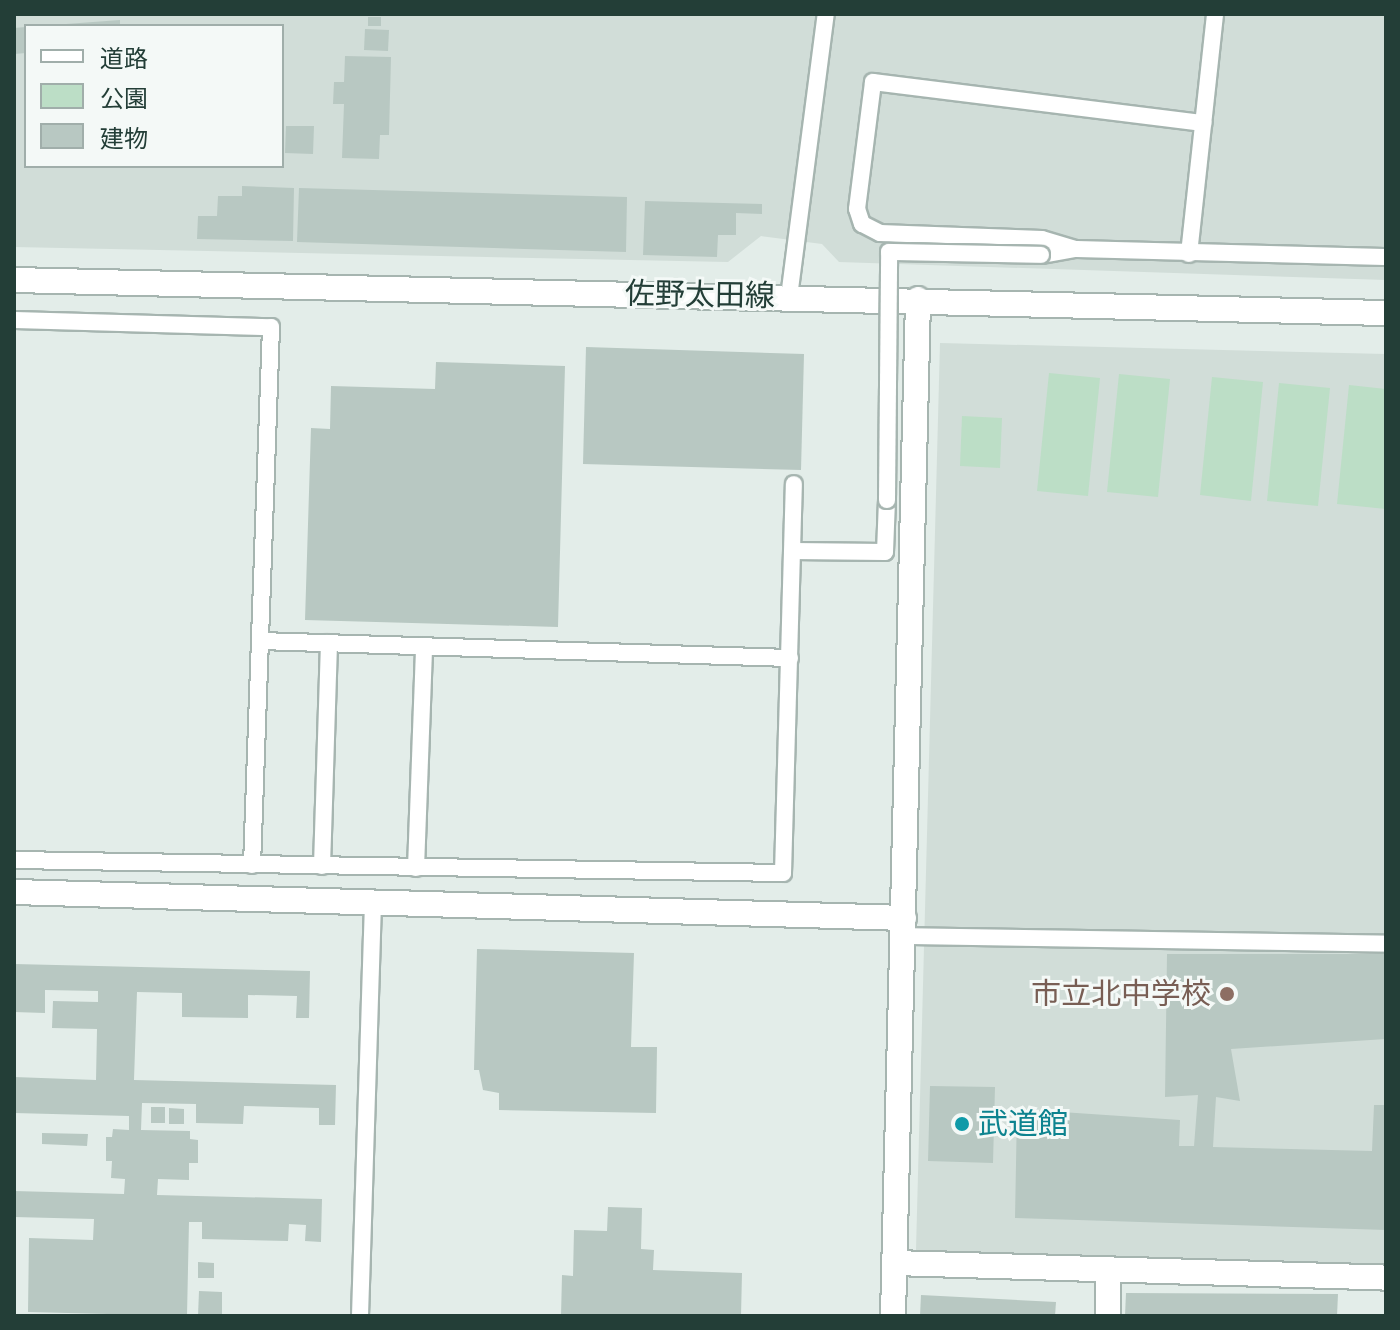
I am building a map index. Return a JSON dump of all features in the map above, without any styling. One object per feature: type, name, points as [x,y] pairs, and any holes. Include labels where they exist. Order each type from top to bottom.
[{"type":"street","name":"佐野太田線","points":[[14,280],[918,299],[1386,313]]},
{"type":"street","points":[[893,1316],[918,299]]},
{"type":"street","points":[[14,892],[904,927]]},
{"type":"street","points":[[894,1263],[1386,1278]]},
{"type":"street","points":[[1108,1269],[1108,1316]]},
{"type":"lane","points":[[789,297],[826,14]]},
{"type":"lane","points":[[1189,254],[1215,14]]},
{"type":"lane","points":[[1075,249],[1042,239],[880,233],[862,224],[857,209],[873,82],[1203,123]]},
{"type":"lane","points":[[793,551],[885,552],[889,252],[1041,255],[1075,249],[1386,257]]},
{"type":"lane","points":[[14,320],[271,327],[252,865]]},
{"type":"lane","points":[[14,860],[783,873],[794,484]]},
{"type":"lane","points":[[260,641],[790,658]]},
{"type":"lane","points":[[322,866],[329,643]]},
{"type":"lane","points":[[416,868],[424,646]]},
{"type":"lane","points":[[360,1316],[373,904]]},
{"type":"lane","points":[[904,927],[1386,944]]},
{"type":"shaded area","points":[[14,14],[1386,14],[1386,280],[839,262],[822,244],[761,236],[728,262],[14,247]]},
{"type":"shaded area","points":[[940,343],[1386,354],[1386,1264],[916,1250]]},
{"type":"green space","points":[[1049,373],[1100,378],[1088,496],[1037,491]]},
{"type":"green space","points":[[1119,374],[1170,379],[1158,497],[1107,492]]},
{"type":"green space","points":[[1212,377],[1263,382],[1251,501],[1200,495]]},
{"type":"green space","points":[[1279,383],[1330,388],[1318,506],[1267,501]]},
{"type":"green space","points":[[1349,385],[1386,389],[1386,509],[1337,504]]},
{"type":"green space","points":[[962,416],[1002,418],[1000,468],[960,466]]},
{"type":"building","points":[[368,17],[381,17],[381,26],[368,26]]},
{"type":"building","points":[[120,20],[120,24],[66,24]]},
{"type":"building","points":[[24,27],[24,53],[14,54],[14,28]]},
{"type":"building","points":[[365,29],[389,30],[388,51],[364,50]]},
{"type":"building","points":[[345,56],[391,57],[389,135],[380,135],[379,159],[342,158],[344,104],[333,104],[334,82],[344,82]]},
{"type":"building","points":[[286,126],[314,126],[313,154],[285,153]]},
{"type":"building","points":[[242,186],[294,188],[293,241],[197,239],[198,216],[217,216],[218,196],[242,196]]},
{"type":"building","points":[[299,188],[627,197],[626,252],[297,242]]},
{"type":"building","points":[[645,201],[762,204],[762,214],[736,213],[736,235],[718,235],[717,257],[643,255]]},
{"type":"building","points":[[586,347],[804,354],[801,470],[583,464]]},
{"type":"building","points":[[436,362],[565,366],[558,627],[305,620],[311,428],[330,429],[331,386],[435,389]]},
{"type":"building","points":[[477,949],[634,953],[631,1047],[657,1047],[656,1113],[499,1110],[499,1093],[483,1090],[479,1070],[474,1070]]},
{"type":"building","points":[[1167,954],[1386,954],[1386,1039],[1231,1049],[1240,1101],[1216,1097],[1213,1147],[1372,1151],[1374,1105],[1386,1105],[1386,1230],[1015,1218],[1017,1109],[1180,1120],[1179,1146],[1194,1146],[1198,1095],[1165,1097]]},
{"type":"building","points":[[14,964],[310,971],[309,1018],[296,1018],[297,996],[248,995],[248,1018],[182,1017],[182,993],[137,992],[134,1080],[336,1085],[335,1125],[319,1125],[319,1108],[244,1106],[243,1124],[196,1123],[196,1104],[142,1103],[141,1130],[190,1131],[190,1139],[198,1140],[198,1163],[189,1163],[189,1180],[158,1179],[157,1195],[322,1199],[321,1242],[305,1241],[306,1225],[289,1224],[288,1241],[202,1239],[202,1222],[189,1222],[187,1316],[28,1312],[29,1238],[93,1240],[94,1219],[14,1217],[14,1191],[124,1194],[125,1179],[111,1178],[112,1161],[106,1161],[106,1137],[112,1137],[113,1129],[129,1130],[129,1116],[14,1113],[14,1077],[96,1080],[97,1029],[52,1028],[53,1001],[98,1002],[98,991],[45,990],[45,1013],[14,1012]]},
{"type":"building","name":"武道館","points":[[930,1086],[995,1087],[993,1163],[928,1161]]},
{"type":"building","points":[[151,1107],[165,1107],[165,1123],[151,1123]]},
{"type":"building","points":[[169,1108],[184,1109],[184,1124],[169,1124]]},
{"type":"building","points":[[42,1133],[88,1134],[87,1146],[42,1144]]},
{"type":"building","points":[[608,1207],[642,1208],[641,1249],[654,1250],[653,1270],[742,1273],[741,1316],[561,1316],[562,1275],[573,1276],[574,1230],[607,1231]]},
{"type":"building","points":[[198,1262],[214,1263],[214,1278],[198,1278]]},
{"type":"building","points":[[199,1291],[222,1292],[222,1316],[198,1316]]},
{"type":"building","points":[[1126,1293],[1338,1294],[1337,1316],[1125,1316]]},
{"type":"building","points":[[921,1295],[1056,1302],[1055,1316],[920,1316]]},
{"type":"place","name":"市立北中学校","points":[[1227,994]]},
{"type":"place","name":"武道館","points":[[962,1124]]}]
